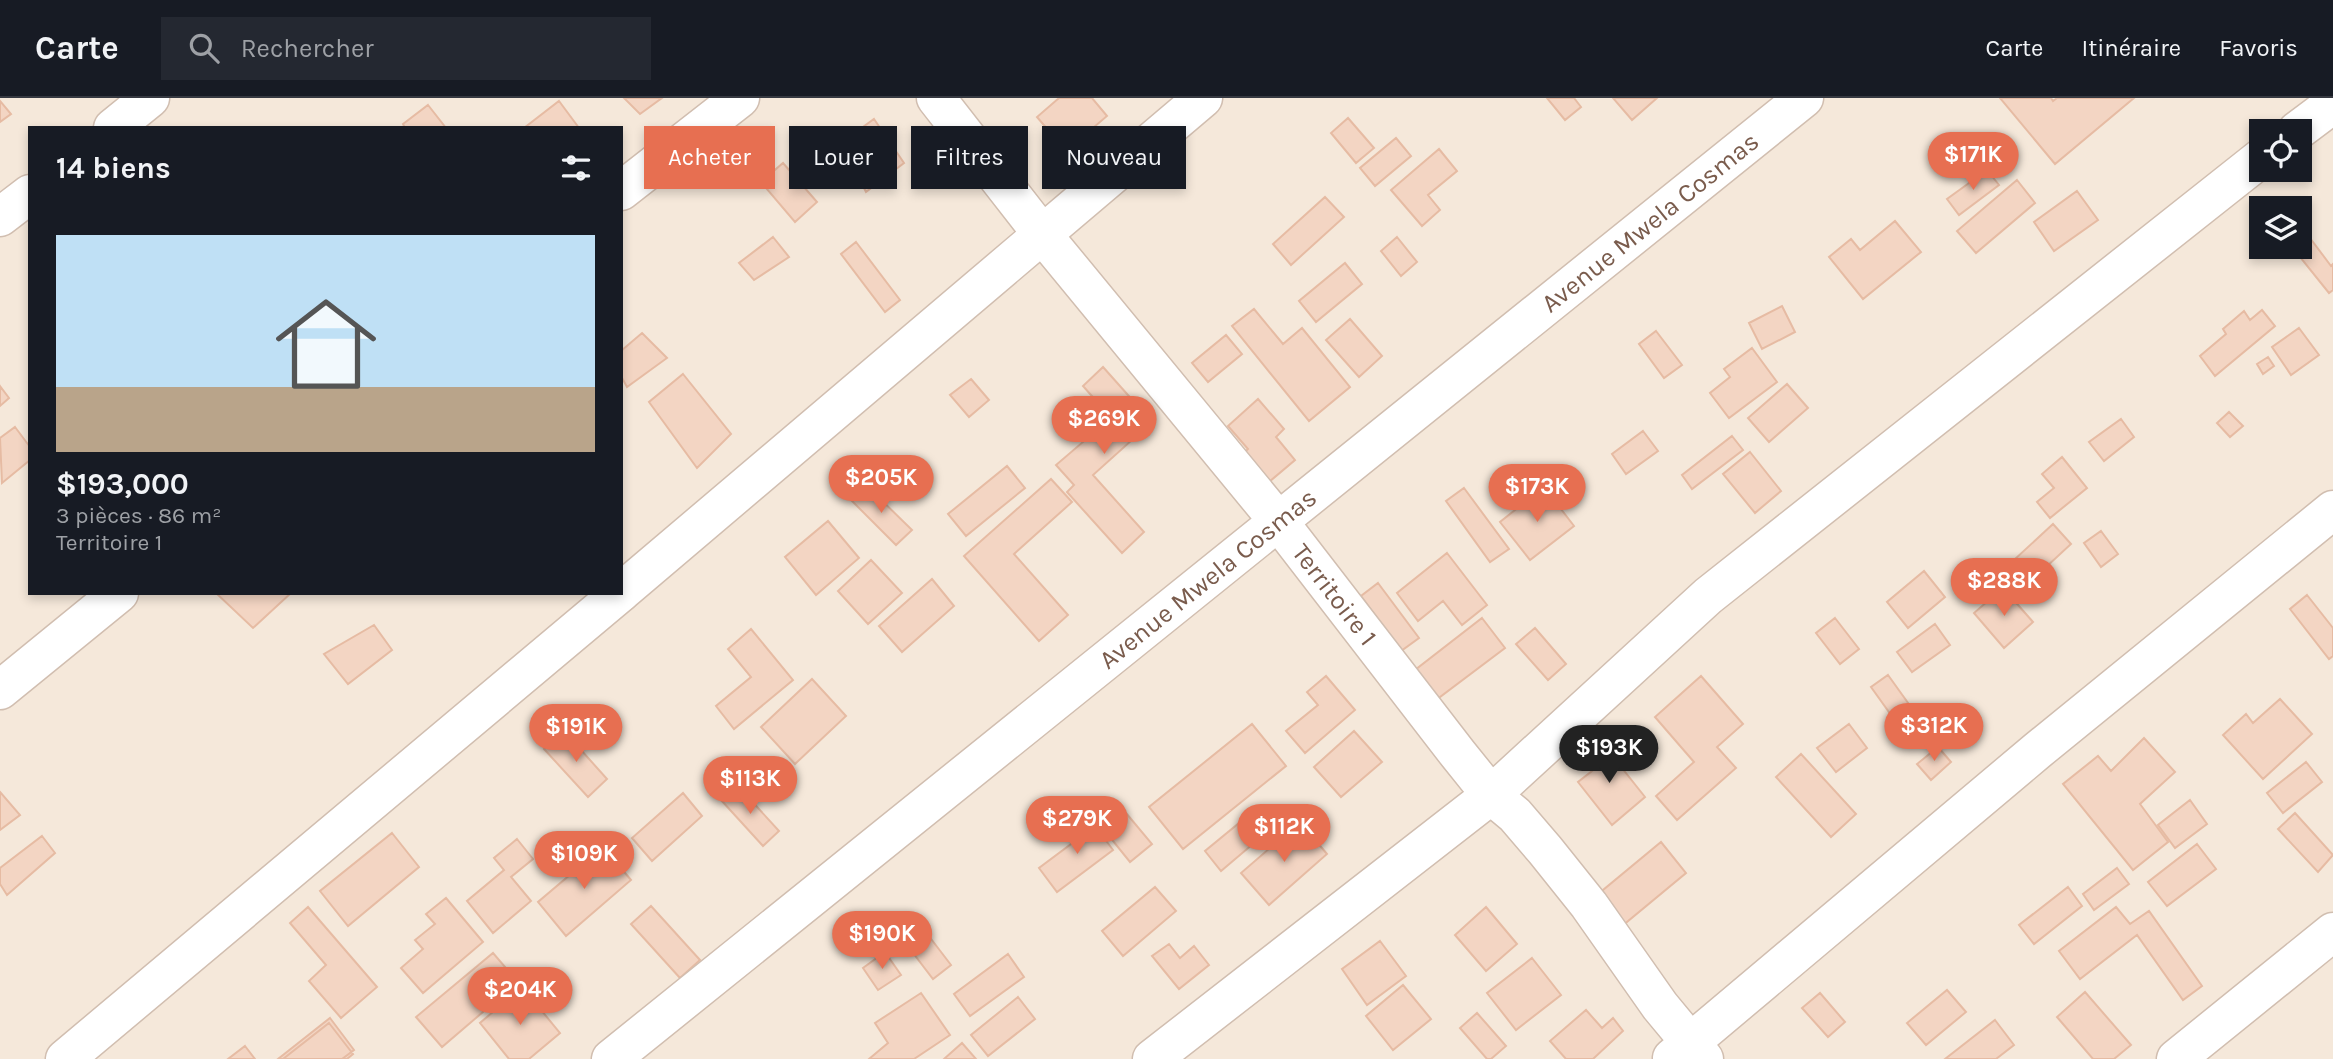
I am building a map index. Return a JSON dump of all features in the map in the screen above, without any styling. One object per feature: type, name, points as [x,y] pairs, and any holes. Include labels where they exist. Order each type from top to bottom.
[{"type":"street","points":[[115,126],[150,98]]},
{"type":"street","points":[[623,189],[740,98]]},
{"type":"street","name":"Territoire 1","points":[[936,98],[1042,234],[1279,522],[1389,668],[1491,795],[1515,815],[1545,850],[1688,1054]]},
{"type":"street","points":[[623,590],[1203,98]]},
{"type":"street","name":"Avenue Mwela Cosmas","points":[[611,1059],[1804,98]]},
{"type":"street","points":[[2312,120],[2333,104]]},
{"type":"street","points":[[1152,1059],[1491,795],[1708,596],[2249,168]]},
{"type":"street","points":[[0,217],[28,196]]},
{"type":"street","points":[[1688,1054],[2038,750],[2333,510]]},
{"type":"street","points":[[0,690],[117,595]]},
{"type":"street","points":[[65,1059],[618,595]]},
{"type":"street","points":[[2176,1059],[2333,932]]},
{"type":"shaded area","points":[[0,98],[2333,98],[2333,1059],[0,1059]]},
{"type":"building","points":[[624,98],[662,98],[640,114]]},
{"type":"building","points":[[1059,98],[1092,98],[1107,116],[1095,126],[1045,126],[1037,117]]},
{"type":"building","points":[[1547,98],[1574,98],[1581,107],[1565,120]]},
{"type":"building","points":[[1613,98],[1657,98],[1632,120]]},
{"type":"building","points":[[2000,98],[2051,98],[2053,101],[2057,98],[2134,98],[2055,164]]},
{"type":"building","points":[[0,101],[11,114],[0,122]]},
{"type":"building","points":[[559,101],[578,126],[527,126]]},
{"type":"building","points":[[428,105],[444,126],[404,126],[403,124]]},
{"type":"building","points":[[1348,118],[1374,148],[1356,163],[1331,133]]},
{"type":"building","points":[[874,119],[879,126],[864,126]]},
{"type":"building","points":[[1396,138],[1411,156],[1375,186],[1360,168]]},
{"type":"building","points":[[1439,149],[1457,171],[1428,195],[1440,210],[1422,226],[1391,190]]},
{"type":"building","points":[[897,153],[904,163],[897,168]]},
{"type":"building","points":[[783,163],[789,170],[789,189],[806,189],[817,202],[795,222],[767,189],[775,189],[775,170]]},
{"type":"building","points":[[1987,170],[1999,185],[1959,215],[1947,199]]},
{"type":"building","points":[[2017,180],[2035,203],[1976,253],[1957,231]]},
{"type":"building","points":[[2077,191],[2098,220],[2054,251],[2034,222]]},
{"type":"building","points":[[1325,197],[1344,217],[1291,265],[1273,244]]},
{"type":"building","points":[[1895,221],[1921,252],[1863,299],[1829,257],[1851,239],[1860,250]]},
{"type":"building","points":[[773,237],[789,257],[754,280],[739,263]]},
{"type":"building","points":[[1397,237],[1417,262],[1401,276],[1381,251]]},
{"type":"building","points":[[2312,241],[2331,266],[2333,264],[2333,290],[2329,293],[2302,259],[2312,259]]},
{"type":"building","points":[[856,242],[900,300],[885,312],[841,254]]},
{"type":"building","points":[[1345,263],[1362,284],[1316,322],[1299,301]]},
{"type":"building","points":[[1782,306],[1795,332],[1762,349],[1749,323]]},
{"type":"building","points":[[1254,309],[1283,344],[1302,328],[1350,387],[1309,421],[1232,326]]},
{"type":"building","points":[[2262,310],[2275,326],[2215,376],[2200,356],[2226,334],[2223,329],[2244,311],[2250,320]]},
{"type":"building","points":[[1350,319],[1382,356],[1359,377],[1326,340]]},
{"type":"building","points":[[2299,328],[2319,355],[2291,375],[2272,347]]},
{"type":"building","points":[[1656,331],[1682,365],[1664,378],[1639,344]]},
{"type":"building","points":[[642,333],[667,358],[627,387],[623,380],[623,349]]},
{"type":"building","points":[[1226,335],[1242,354],[1208,382],[1192,363]]},
{"type":"building","points":[[1752,348],[1777,382],[1729,418],[1710,393],[1730,377],[1724,369]]},
{"type":"building","points":[[2268,357],[2274,366],[2263,374],[2257,364]]},
{"type":"building","points":[[1103,367],[1152,422],[1093,475],[1144,532],[1122,553],[1067,492],[1074,485],[1056,465],[1083,442],[1071,428],[1099,404],[1083,386]]},
{"type":"building","points":[[683,374],[731,434],[697,468],[649,402]]},
{"type":"building","points":[[971,379],[989,400],[969,417],[950,395]]},
{"type":"building","points":[[1787,384],[1808,408],[1769,442],[1748,418]]},
{"type":"building","points":[[0,386],[9,398],[0,406]]},
{"type":"building","points":[[1258,399],[1284,429],[1276,437],[1295,460],[1263,487],[1239,458],[1248,449],[1228,426]]},
{"type":"building","points":[[2229,412],[2243,426],[2230,437],[2217,423]]},
{"type":"building","points":[[2121,419],[2134,437],[2104,461],[2089,442]]},
{"type":"building","points":[[15,427],[28,444],[28,462],[2,483],[0,438]]},
{"type":"building","points":[[1643,431],[1658,451],[1626,474],[1612,454]]},
{"type":"building","points":[[1732,436],[1743,450],[1692,489],[1682,475]]},
{"type":"building","points":[[1750,452],[1781,491],[1755,513],[1723,474]]},
{"type":"building","points":[[2062,457],[2087,488],[2050,518],[2037,502],[2054,488],[2042,474]]},
{"type":"building","points":[[1007,466],[1025,488],[966,536],[948,514]]},
{"type":"building","points":[[1051,479],[1072,502],[1014,554],[1068,615],[1039,641],[964,556]]},
{"type":"building","points":[[866,485],[912,530],[896,545],[851,500]]},
{"type":"building","points":[[1544,487],[1574,526],[1530,560],[1500,522]]},
{"type":"building","points":[[1464,488],[1509,549],[1490,562],[1446,501]]},
{"type":"building","points":[[828,521],[859,558],[816,595],[785,557]]},
{"type":"building","points":[[2053,524],[2071,544],[2033,579],[2015,559]]},
{"type":"building","points":[[2101,531],[2118,554],[2101,567],[2084,543]]},
{"type":"building","points":[[1447,553],[1487,605],[1462,625],[1443,601],[1418,621],[1397,593]]},
{"type":"building","points":[[871,560],[902,593],[868,624],[838,591]]},
{"type":"building","points":[[1924,571],[1945,597],[1908,628],[1887,602]]},
{"type":"building","points":[[932,579],[954,606],[902,652],[879,626]]},
{"type":"building","points":[[1378,583],[1419,638],[1401,651],[1361,596]]},
{"type":"building","points":[[2003,588],[2033,622],[2004,648],[1974,613]]},
{"type":"building","points":[[218,595],[289,595],[253,628]]},
{"type":"building","points":[[2307,595],[2333,628],[2333,656],[2329,659],[2290,609]]},
{"type":"building","points":[[1482,618],[1505,648],[1428,706],[1406,677]]},
{"type":"building","points":[[1835,618],[1859,649],[1840,664],[1816,633]]},
{"type":"building","points":[[1935,624],[1950,645],[1912,672],[1897,652]]},
{"type":"building","points":[[374,625],[392,650],[348,684],[324,654]]},
{"type":"building","points":[[1535,628],[1566,664],[1548,680],[1516,644]]},
{"type":"building","points":[[751,629],[793,680],[734,729],[716,706],[751,677],[728,649]]},
{"type":"building","points":[[1888,675],[1921,721],[1904,733],[1871,687]]},
{"type":"building","points":[[1326,676],[1355,710],[1305,753],[1286,731],[1318,705],[1307,692]]},
{"type":"building","points":[[1701,676],[1743,724],[1717,747],[1736,768],[1677,820],[1656,796],[1694,762],[1655,717]]},
{"type":"building","points":[[812,679],[846,716],[795,764],[761,727]]},
{"type":"building","points":[[2280,699],[2312,734],[2263,779],[2223,735],[2246,714],[2253,723]]},
{"type":"building","points":[[1252,724],[1286,766],[1183,849],[1149,807]]},
{"type":"building","points":[[1849,724],[1867,748],[1836,772],[1817,748]]},
{"type":"building","points":[[564,731],[607,779],[588,797],[544,749]]},
{"type":"building","points":[[1354,731],[1382,762],[1341,797],[1314,767]]},
{"type":"building","points":[[2144,738],[2175,772],[2140,804],[2168,842],[2133,870],[2063,784],[2098,756],[2111,771]]},
{"type":"building","points":[[1602,743],[1645,797],[1612,825],[1578,782],[1592,771],[1582,759]]},
{"type":"building","points":[[1938,747],[1951,762],[1931,780],[1917,764]]},
{"type":"building","points":[[1801,754],[1856,814],[1831,837],[1776,777]]},
{"type":"building","points":[[2306,762],[2322,782],[2283,813],[2267,793]]},
{"type":"building","points":[[737,785],[779,831],[763,846],[721,800]]},
{"type":"building","points":[[0,792],[20,815],[0,830]]},
{"type":"building","points":[[683,793],[702,816],[652,861],[632,838]]},
{"type":"building","points":[[2190,800],[2207,824],[2175,848],[2158,825]]},
{"type":"building","points":[[1121,807],[1152,844],[1130,862],[1100,825]]},
{"type":"building","points":[[2295,813],[2333,855],[2318,872],[2278,829]]},
{"type":"building","points":[[1089,818],[1113,850],[1057,892],[1039,868],[1075,841],[1069,834]]},
{"type":"building","points":[[1244,819],[1260,838],[1221,871],[1205,851]]},
{"type":"building","points":[[1300,822],[1327,854],[1269,905],[1241,873]]},
{"type":"building","points":[[392,833],[419,867],[348,926],[320,891]]},
{"type":"building","points":[[42,836],[55,853],[7,895],[0,884],[0,868]]},
{"type":"building","points":[[517,839],[533,859],[511,877],[531,901],[493,933],[467,901],[504,870],[494,858]]},
{"type":"building","points":[[1661,842],[1686,873],[1616,931],[1591,900]]},
{"type":"building","points":[[2197,844],[2216,869],[2167,906],[2148,882]]},
{"type":"building","points":[[603,847],[631,880],[566,936],[538,902]]},
{"type":"building","points":[[2117,868],[2129,884],[2094,910],[2083,894]]},
{"type":"building","points":[[1155,887],[1176,911],[1123,956],[1102,931]]},
{"type":"building","points":[[2068,887],[2082,906],[2034,944],[2019,925]]},
{"type":"building","points":[[446,898],[483,942],[423,993],[401,968],[423,949],[415,940],[435,924],[426,914]]},
{"type":"building","points":[[651,906],[700,960],[680,978],[631,924]]},
{"type":"building","points":[[308,907],[377,987],[341,1018],[309,981],[326,965],[290,923]]},
{"type":"building","points":[[1486,907],[1517,944],[1486,971],[1455,935]]},
{"type":"building","points":[[2116,907],[2130,924],[2149,911],[2202,986],[2183,1000],[2137,935],[2080,979],[2059,951]]},
{"type":"building","points":[[912,914],[951,965],[933,979],[894,928]]},
{"type":"building","points":[[1380,941],[1406,976],[1367,1005],[1342,969]]},
{"type":"building","points":[[1169,944],[1180,958],[1194,946],[1209,965],[1179,989],[1152,956]]},
{"type":"building","points":[[885,952],[901,975],[878,990],[863,968]]},
{"type":"building","points":[[493,953],[518,982],[442,1047],[416,1017]]},
{"type":"building","points":[[1008,954],[1024,977],[970,1016],[954,994]]},
{"type":"building","points":[[1532,958],[1561,995],[1516,1030],[1487,993]]},
{"type":"building","points":[[1403,985],[1431,1019],[1393,1050],[1366,1016]]},
{"type":"building","points":[[522,987],[560,1033],[529,1059],[509,1059],[480,1023]]},
{"type":"building","points":[[1947,990],[1966,1012],[1926,1045],[1907,1023]]},
{"type":"building","points":[[2085,992],[2131,1045],[2114,1059],[2093,1059],[2057,1017]]},
{"type":"building","points":[[921,993],[950,1035],[914,1059],[869,1059],[888,1043],[875,1023]]},
{"type":"building","points":[[1820,993],[1845,1022],[1828,1037],[1802,1008]]},
{"type":"building","points":[[1018,997],[1035,1019],[988,1056],[971,1035]]},
{"type":"building","points":[[1586,1010],[1602,1028],[1613,1018],[1623,1031],[1593,1059],[1566,1059],[1550,1041]]},
{"type":"building","points":[[1477,1013],[1506,1046],[1491,1059],[1487,1059],[1460,1028]]},
{"type":"building","points":[[330,1018],[354,1050],[342,1059],[278,1059]]},
{"type":"building","points":[[1995,1020],[2014,1045],[1996,1059],[1945,1059]]},
{"type":"building","points":[[329,1023],[353,1054],[347,1059],[283,1059]]},
{"type":"building","points":[[962,1043],[976,1059],[944,1059]]},
{"type":"building","points":[[245,1046],[255,1059],[228,1059]]}]
